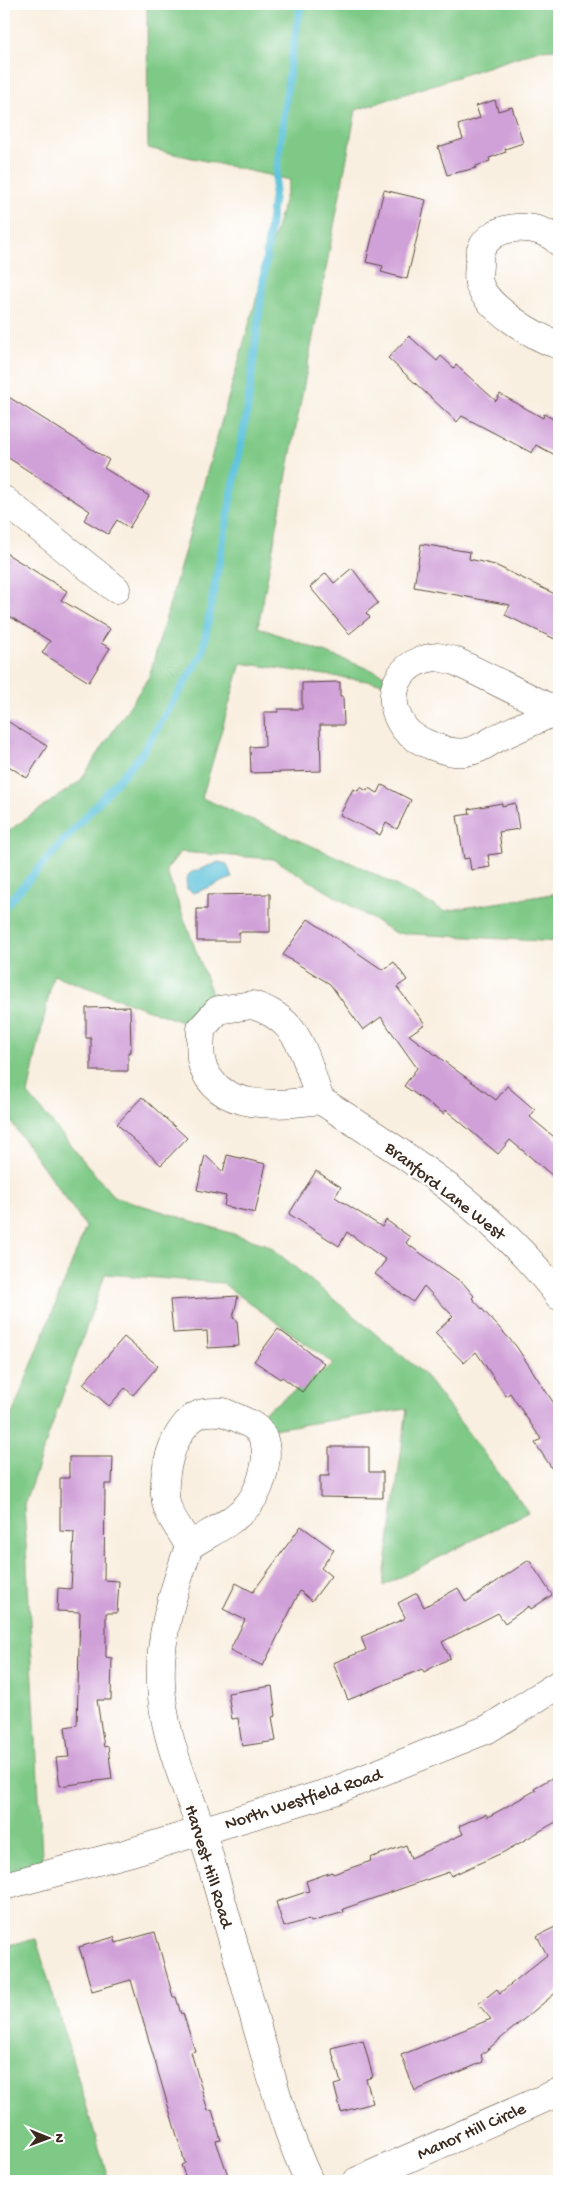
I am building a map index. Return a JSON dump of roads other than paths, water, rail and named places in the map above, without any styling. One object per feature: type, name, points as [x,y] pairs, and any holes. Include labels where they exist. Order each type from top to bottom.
[{"type":"street","points":[[559,242],[552,235],[539,229],[523,227],[503,231],[490,238],[480,252],[478,282],[484,292],[506,316],[546,341],[559,345]]},
{"type":"street","points":[[4,500],[116,589]]},
{"type":"street","points":[[438,657],[455,661],[558,712],[494,740],[480,749],[464,753],[442,751],[405,729],[394,705],[395,684],[406,668],[427,658],[438,657]]},
{"type":"street","points":[[252,1005],[278,1015],[290,1027],[302,1046],[320,1100],[276,1105],[254,1103],[233,1097],[211,1081],[202,1063],[201,1029],[218,1010],[252,1005]]},
{"type":"street","name":"Branford Lane West","points":[[320,1100],[376,1136],[472,1206],[506,1235],[545,1277],[559,1296]]},
{"type":"street","points":[[223,1412],[248,1422],[259,1431],[265,1447],[265,1469],[250,1503],[236,1516],[189,1546],[168,1508],[165,1483],[166,1465],[188,1422],[201,1413],[223,1412]]},
{"type":"street","name":"Harvest Hill Road","points":[[189,1546],[170,1598],[163,1635],[162,1696],[168,1735],[202,1832],[276,2092],[309,2181]]},
{"type":"street","name":"North Westfield Road","points":[[4,1886],[202,1832],[334,1791],[421,1758],[488,1729],[559,1684]]},
{"type":"street","name":"Manor Hill Circle","points":[[357,2181],[559,2092]]},
{"type":"water","points":[[219,862],[227,864],[232,878],[194,893],[187,889],[186,879],[190,873]]},
{"type":"waterway","points":[[4,907],[141,755],[202,654],[247,412],[290,65],[301,4]]}]
